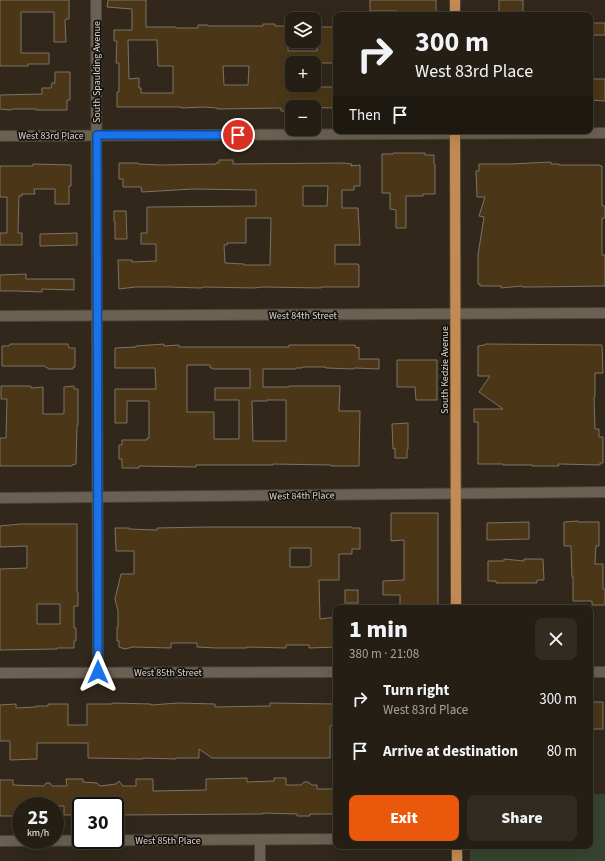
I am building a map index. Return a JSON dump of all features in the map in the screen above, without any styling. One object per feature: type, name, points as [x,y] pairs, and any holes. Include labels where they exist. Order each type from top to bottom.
[{"type":"main road","points":[[455,0],[455,12]]},
{"type":"main road","name":"South Kedzie Avenue","points":[[455,134],[456,605]]},
{"type":"main road","points":[[457,849],[457,861]]},
{"type":"street","name":"South Spaulding Avenue","points":[[96,0],[98,672]]},
{"type":"street","name":"West 83rd Place","points":[[593,132],[605,132]]},
{"type":"street","name":"West 83rd Place","points":[[0,136],[333,133]]},
{"type":"street","name":"West 84th Street","points":[[0,316],[605,313]]},
{"type":"street","name":"West 84th Place","points":[[0,498],[605,492]]},
{"type":"street","name":"West 85th Street","points":[[0,673],[333,672]]},
{"type":"street","points":[[593,672],[605,672]]},
{"type":"street","name":"West 85th Place","points":[[0,841],[333,839]]},
{"type":"street","points":[[260,840],[260,861]]},
{"type":"green space","points":[[593,794],[605,794],[605,861],[470,861],[470,849],[593,849]]},
{"type":"building","points":[[0,0],[69,0],[69,19],[65,20],[66,42],[54,42],[54,12],[21,12],[21,53],[49,53],[49,64],[0,66]]},
{"type":"building","points":[[108,0],[146,0],[146,27],[198,28],[198,25],[263,26],[263,24],[285,26],[285,48],[288,48],[288,51],[317,51],[317,48],[321,48],[321,27],[333,27],[333,63],[321,63],[321,56],[285,56],[285,92],[321,92],[321,87],[333,87],[333,108],[321,108],[321,100],[285,100],[285,111],[281,111],[281,108],[217,109],[204,107],[117,107],[117,92],[119,92],[119,63],[116,63],[117,41],[114,41],[114,30],[132,30],[132,9],[107,7]],"holes":[[[128,40],[157,40],[158,66],[173,66],[173,93],[141,93],[141,88],[139,88],[139,78],[129,79]],[[223,66],[249,66],[248,85],[224,85]]]},
{"type":"building","points":[[370,0],[436,0],[436,12],[370,11]]},
{"type":"building","points":[[499,0],[523,0],[523,12],[499,12]]},
{"type":"building","points":[[593,23],[605,23],[605,35],[593,35]]},
{"type":"building","points":[[55,72],[70,72],[70,100],[67,100],[67,110],[0,109],[0,95],[42,94],[42,88],[51,88],[52,83],[55,83]]},
{"type":"building","points":[[593,79],[605,79],[605,101],[593,100]]},
{"type":"building","points":[[425,153],[425,155],[434,155],[435,194],[406,196],[406,228],[396,228],[396,210],[390,209],[390,193],[382,193],[382,154]]},
{"type":"building","points":[[219,160],[233,160],[233,164],[344,163],[352,164],[351,166],[360,165],[360,186],[354,186],[354,190],[342,190],[342,208],[358,208],[360,245],[335,245],[335,264],[359,265],[359,287],[135,287],[119,289],[118,260],[132,260],[132,262],[156,261],[156,244],[141,244],[141,233],[147,233],[147,207],[256,206],[256,190],[193,189],[142,192],[141,187],[123,187],[123,179],[119,179],[119,163],[161,165],[219,163]],"holes":[[[303,186],[328,186],[327,206],[303,206]],[[246,218],[271,218],[270,265],[225,263],[224,245],[227,245],[227,243],[246,243]]]},
{"type":"building","points":[[551,162],[551,164],[559,165],[602,166],[602,206],[605,206],[605,218],[602,218],[602,255],[605,255],[605,286],[522,286],[501,288],[501,286],[480,286],[480,284],[478,284],[478,255],[484,217],[479,216],[485,197],[477,197],[476,171],[479,171],[479,164]]},
{"type":"building","points":[[33,164],[71,165],[69,204],[55,204],[55,189],[34,189],[35,194],[22,194],[22,196],[19,196],[18,233],[22,233],[22,245],[0,245],[0,233],[7,233],[7,197],[0,197],[0,166],[33,166]]},
{"type":"building","points":[[114,211],[126,211],[127,239],[115,239]]},
{"type":"building","points":[[77,233],[77,245],[40,246],[40,234]]},
{"type":"building","points":[[26,274],[26,279],[74,279],[74,290],[42,289],[42,292],[0,291],[0,275]]},
{"type":"building","points":[[10,344],[68,344],[69,348],[75,348],[75,367],[73,367],[73,369],[49,369],[44,366],[2,366],[2,346],[9,346]]},
{"type":"building","points":[[164,344],[164,346],[179,345],[179,347],[289,347],[289,345],[355,345],[356,348],[359,347],[359,359],[379,359],[379,369],[302,367],[296,369],[263,369],[263,387],[340,386],[339,411],[360,411],[359,466],[273,464],[196,465],[196,467],[139,466],[139,468],[122,468],[122,459],[119,459],[119,445],[122,445],[122,440],[147,440],[147,438],[149,438],[149,401],[127,401],[127,423],[115,423],[115,389],[156,389],[155,368],[115,368],[115,348]],"holes":[[[187,365],[210,365],[210,368],[213,369],[250,369],[250,388],[215,388],[215,400],[239,400],[239,439],[214,439],[214,412],[187,412]],[[286,400],[286,441],[253,441],[252,401]]]},
{"type":"building","points":[[485,344],[602,345],[603,373],[595,373],[594,397],[595,429],[599,429],[599,437],[603,437],[603,463],[600,463],[600,465],[558,464],[559,466],[478,464],[478,422],[474,422],[474,409],[503,409],[479,392],[490,376],[478,376],[478,346]]},
{"type":"building","points":[[397,360],[437,360],[437,400],[416,400],[415,387],[397,387]]},
{"type":"building","points":[[1,386],[31,386],[31,388],[43,387],[43,414],[63,414],[64,387],[74,386],[74,389],[78,389],[76,464],[72,466],[0,466],[0,438],[6,438],[7,399],[1,399]]},
{"type":"building","points":[[408,423],[407,458],[395,458],[395,448],[393,449],[392,424]]},
{"type":"building","points":[[391,513],[438,513],[438,605],[400,605],[400,595],[383,595],[383,581],[404,580],[404,540],[391,541]]},
{"type":"building","points":[[529,522],[529,539],[487,540],[487,523]]},
{"type":"building","points":[[564,522],[599,522],[599,546],[596,546],[595,564],[603,564],[603,589],[605,589],[605,605],[592,605],[592,601],[573,601],[571,546],[564,546]]},
{"type":"building","points":[[21,524],[77,524],[78,606],[74,606],[74,628],[76,628],[76,641],[74,641],[74,648],[0,650],[0,569],[27,568],[27,546],[0,547],[0,526]],"holes":[[[37,604],[60,604],[60,624],[37,624]]]},
{"type":"building","points":[[206,527],[360,528],[360,549],[352,549],[352,554],[339,554],[339,580],[319,580],[320,619],[333,617],[333,647],[309,648],[309,645],[286,645],[286,648],[216,648],[197,647],[197,643],[171,643],[171,648],[133,647],[125,649],[119,647],[119,641],[117,641],[118,611],[115,599],[121,574],[134,574],[134,551],[116,551],[115,528],[157,530],[157,528]],"holes":[[[290,548],[311,548],[311,566],[290,567]]]},
{"type":"building","points":[[504,559],[524,561],[524,559],[543,559],[544,580],[537,580],[537,583],[496,583],[496,581],[488,581],[488,561],[504,561]]},
{"type":"building","points":[[345,590],[358,590],[358,603],[345,603]]},
{"type":"building","points":[[593,702],[603,702],[603,729],[593,729]]},
{"type":"building","points":[[270,703],[333,704],[333,726],[330,726],[330,758],[212,758],[199,749],[199,758],[88,758],[88,743],[37,743],[37,759],[10,760],[10,741],[0,741],[0,705],[16,704],[16,708],[48,706],[48,704],[68,704],[68,725],[87,725],[87,704],[215,704],[215,707],[270,706]]},
{"type":"building","points":[[247,778],[247,782],[274,781],[274,778],[286,778],[286,785],[301,785],[304,782],[308,782],[312,785],[317,785],[317,789],[333,789],[333,813],[310,814],[310,816],[263,813],[124,815],[124,797],[72,797],[72,815],[64,815],[64,797],[12,797],[12,816],[0,816],[0,780],[13,780],[13,785],[44,786],[46,783],[50,783],[52,786],[67,786],[66,779],[83,779],[83,782],[97,783],[100,786],[116,784],[119,781],[123,786],[136,786],[136,779],[153,779],[153,791],[206,790],[206,779]]},
{"type":"route","points":[[98,672],[97,135],[238,135]]}]
